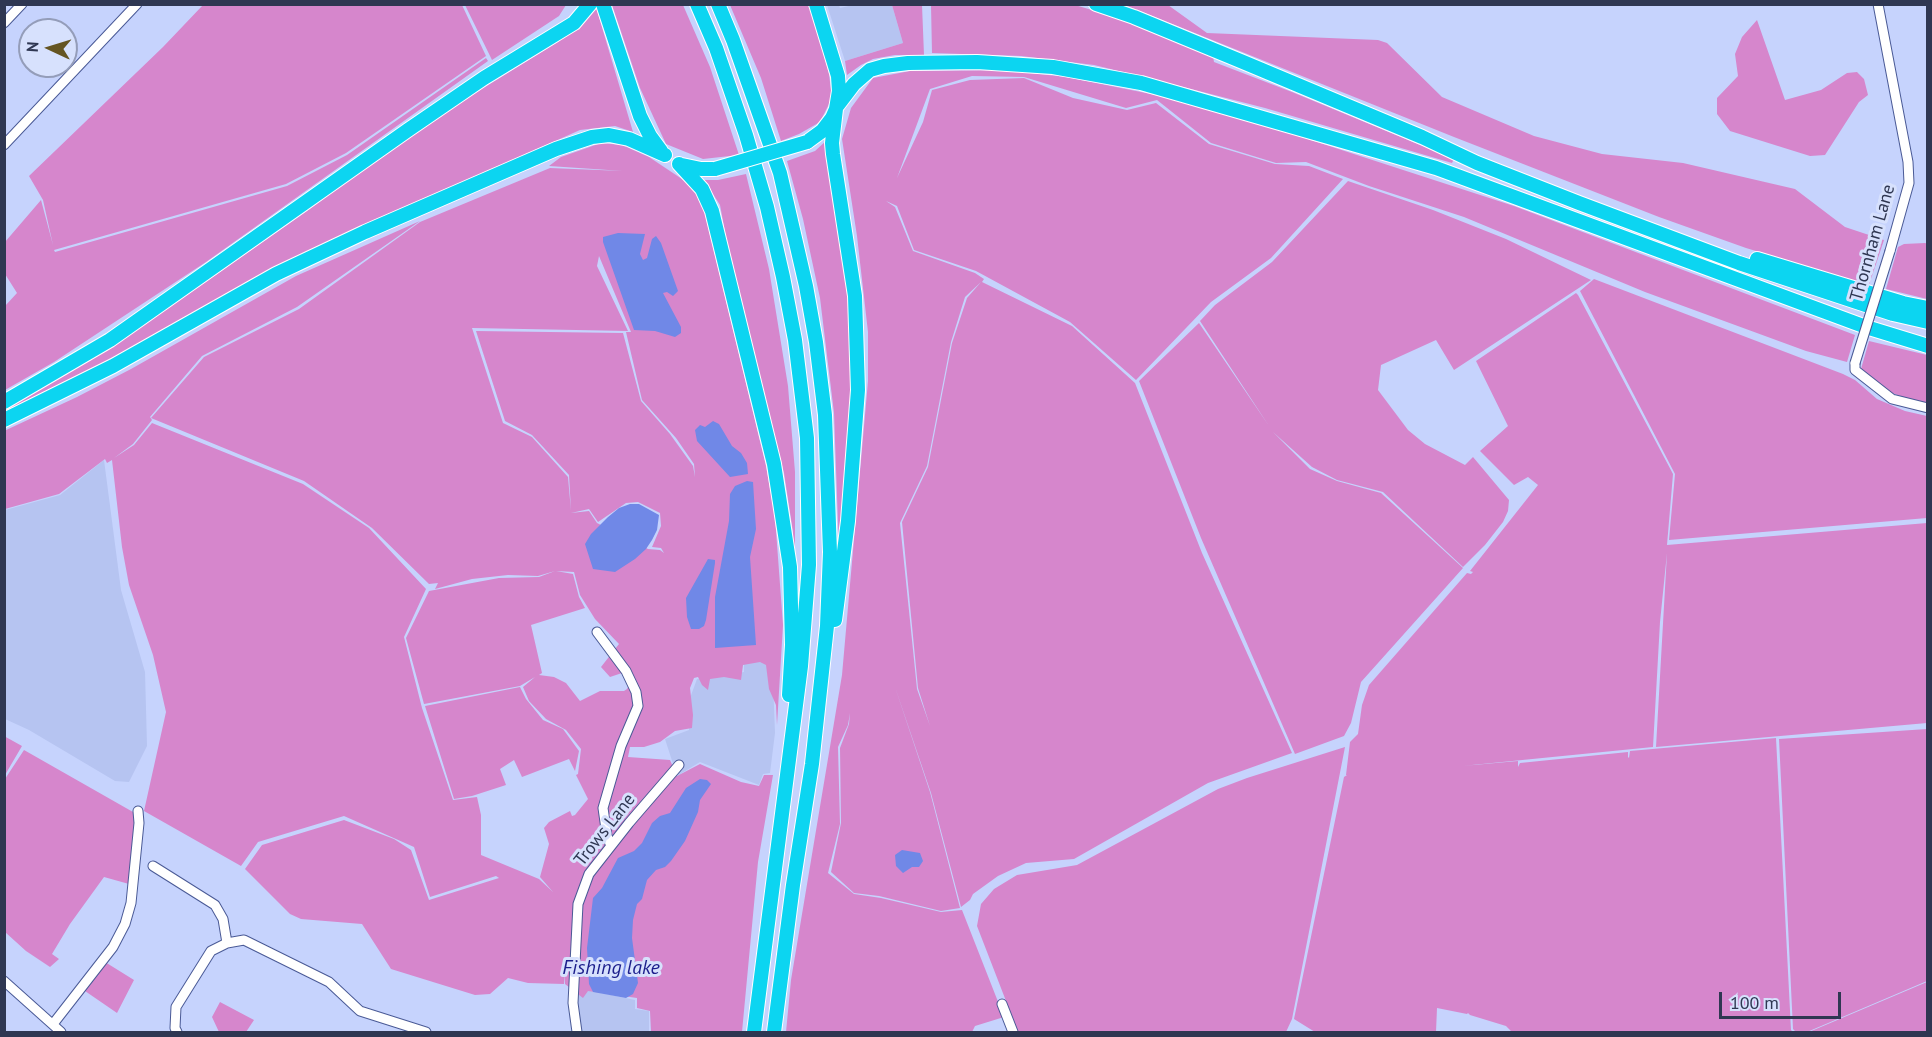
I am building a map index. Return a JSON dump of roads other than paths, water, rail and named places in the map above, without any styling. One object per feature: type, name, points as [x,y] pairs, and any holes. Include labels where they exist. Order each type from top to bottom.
[{"type":"highway","points":[[4,402],[110,340],[418,123],[484,78],[574,23],[590,4]]},
{"type":"highway","points":[[603,4],[644,126],[665,155]]},
{"type":"highway","points":[[697,4],[716,48],[747,135],[767,207],[793,330],[807,438],[809,565],[801,666],[754,1032]]},
{"type":"highway","points":[[718,4],[780,173],[804,274],[816,342],[825,415],[830,552],[827,626],[812,764]]},
{"type":"highway","points":[[774,1032],[793,885],[826,690],[848,521],[858,390],[855,296],[833,154],[838,76],[816,4]]},
{"type":"highway","points":[[1096,4],[1134,17],[1478,163],[1579,203],[1739,263],[1893,314],[1928,322]]},
{"type":"highway","points":[[679,164],[695,169],[715,169],[807,142],[828,125],[837,107],[854,84],[870,70],[884,66],[908,63],[977,62],[1053,67],[1141,83],[1436,168],[1866,327],[1928,346]]},
{"type":"highway","points":[[4,420],[113,366],[276,274],[435,201],[556,149],[592,137],[609,135],[629,139],[665,155],[679,164],[702,189],[712,211],[767,431],[779,489],[790,567],[792,645],[777,855]]},
{"type":"highway","points":[[1444,147],[1481,156],[1742,255],[1928,308]]},
{"type":"highway","points":[[1866,327],[1928,340]]},
{"type":"street","points":[[4,23],[22,4]]},
{"type":"street","points":[[4,145],[137,4]]},
{"type":"street","name":"Thornham Lane","points":[[1878,4],[1908,162],[1909,183],[1855,363],[1855,370],[1892,399],[1928,408]]},
{"type":"street","points":[[597,632],[626,671],[636,692],[638,705],[621,746],[603,808],[607,836],[611,846]]},
{"type":"street","name":"Trows Lane","points":[[577,1032],[573,1002],[578,904],[589,874],[679,765]]},
{"type":"street","points":[[53,1024],[113,946],[125,924],[131,903],[139,823],[138,811]]},
{"type":"street","points":[[153,866],[215,905],[223,919],[226,943]]},
{"type":"street","points":[[177,1032],[175,1028],[176,1007],[211,951],[226,943],[244,940],[329,982],[360,1011],[426,1032]]},
{"type":"street","points":[[4,981],[61,1032]]},
{"type":"street","points":[[1002,1004],[1013,1032]]},
{"type":"water","points":[[618,233],[645,234],[640,254],[643,260],[647,258],[652,239],[656,236],[661,243],[678,291],[673,296],[667,292],[663,293],[681,327],[681,333],[675,337],[655,331],[634,330],[603,242],[603,237]]},
{"type":"water","points":[[713,421],[719,424],[732,446],[741,453],[747,463],[748,474],[730,477],[697,441],[695,430],[700,425],[705,427]]},
{"type":"water","points":[[747,481],[753,482],[756,529],[750,557],[756,645],[715,648],[715,597],[729,521],[730,494],[735,486]]},
{"type":"water","points":[[639,504],[659,515],[657,530],[652,540],[635,559],[615,572],[593,569],[585,544],[591,534],[608,517],[619,508]]},
{"type":"water","points":[[708,559],[715,560],[715,563],[706,620],[704,626],[699,629],[691,629],[687,617],[686,598]]},
{"type":"water","name":"Fishing lake","points":[[700,779],[707,780],[711,784],[700,800],[698,812],[685,841],[671,861],[665,867],[656,870],[647,880],[642,899],[637,904],[632,938],[638,983],[633,994],[626,998],[593,992],[589,984],[587,948],[593,898],[602,888],[618,858],[634,851],[642,843],[652,823],[660,816],[670,813],[686,788]]},
{"type":"water","points":[[902,850],[920,853],[923,861],[919,867],[912,867],[903,873],[896,866],[895,855]]}]
